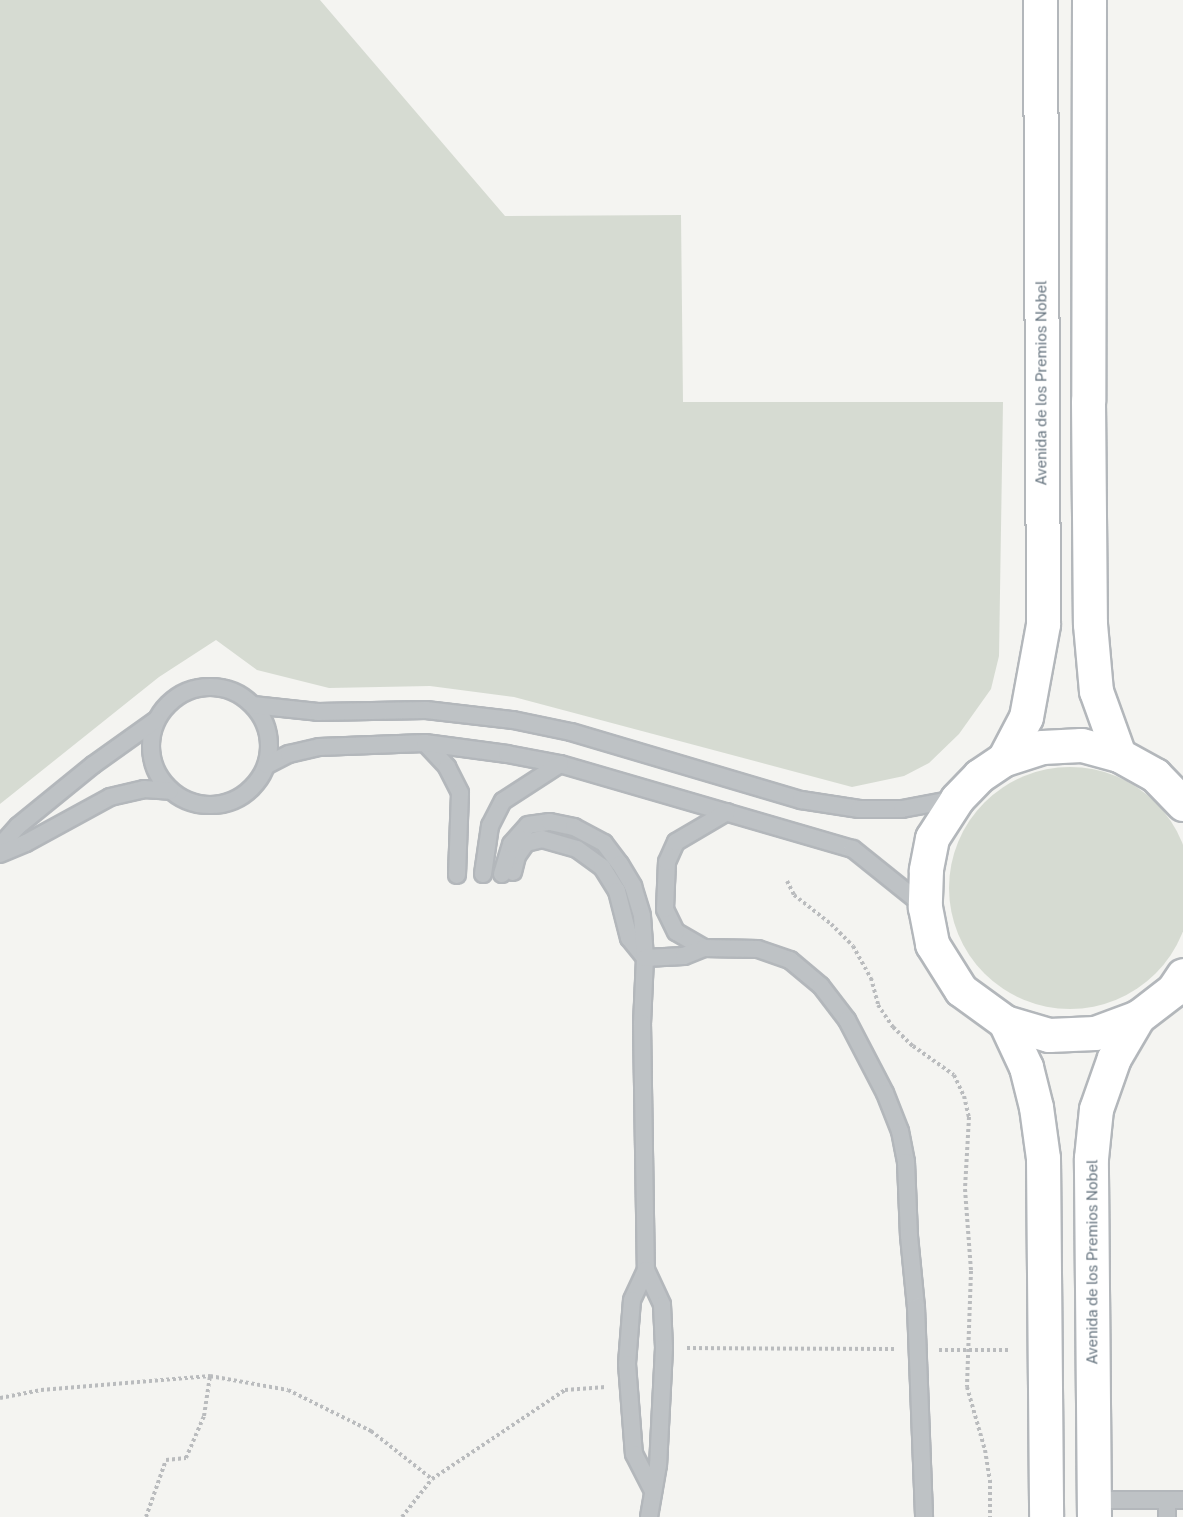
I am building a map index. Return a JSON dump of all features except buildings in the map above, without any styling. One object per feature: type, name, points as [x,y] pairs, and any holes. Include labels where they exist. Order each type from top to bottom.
[{"type":"street","name":"Avenida de los Premios Nobel","points":[[1004,759],[1026,717],[1043,624],[1040,0]]},
{"type":"street","points":[[1089,0],[1090,624],[1096,691],[1119,754]]},
{"type":"street","points":[[1183,804],[1155,775],[1119,754],[1081,746],[1042,747],[1004,759],[979,776],[957,799],[932,838],[926,870],[925,907],[932,944],[961,990],[1005,1022],[1049,1035],[1095,1033],[1138,1017],[1173,990],[1183,975]]},
{"type":"street","name":"Avenida de los Premios Nobel","points":[[1094,1508],[1091,1158],[1096,1109],[1114,1058],[1138,1017]]},
{"type":"street","points":[[1005,1022],[1026,1067],[1036,1107],[1043,1158],[1046,1517]]},
{"type":"lane","points":[[0,846],[18,826],[93,765],[156,720],[167,705],[183,693],[201,687],[220,687],[238,693],[254,705],[265,723],[270,744],[267,765],[259,781],[248,793],[233,802],[217,806],[200,806],[184,801],[170,791],[158,776],[151,758],[151,739],[156,720]]},
{"type":"lane","points":[[254,705],[318,712],[426,710],[513,720],[572,732],[801,800],[859,809],[906,808],[957,799]]},
{"type":"lane","points":[[267,765],[289,754],[319,747],[425,743],[507,754],[560,765],[853,849],[925,907]]},
{"type":"lane","points":[[425,743],[447,767],[460,793],[457,875]]},
{"type":"lane","points":[[483,874],[490,826],[503,801],[560,765]]},
{"type":"lane","points":[[0,854],[26,843],[110,797],[144,789],[170,791]]},
{"type":"lane","points":[[704,948],[676,932],[665,909],[667,862],[676,842],[727,812]]},
{"type":"lane","points":[[507,874],[526,843],[543,839],[577,849],[602,867],[617,891],[628,938],[645,958],[642,1023],[646,1270],[662,1305],[664,1348],[664,1397],[649,1517]]},
{"type":"lane","points":[[645,958],[684,956],[704,948],[758,949],[790,960],[821,986],[852,1031],[885,1093],[902,1141],[906,1162],[918,1350],[924,1517]]},
{"type":"lane","points":[[646,1270],[632,1300],[629,1322],[628,1385],[634,1454],[652,1491]]},
{"type":"lane","points":[[1094,1508],[1175,1500]]},
{"type":"lane","points":[[1167,1517],[1175,1500]]},
{"type":"path","points":[[787,880],[794,895],[831,924],[853,946],[871,978],[878,1005],[893,1027],[913,1046],[954,1075],[964,1096],[969,1118],[965,1190],[971,1271],[966,1387],[985,1450],[990,1480],[990,1517]]},
{"type":"path","points":[[664,1348],[1010,1350]]},
{"type":"path","points":[[0,1398],[41,1390],[210,1376],[288,1390],[371,1431],[432,1479]]},
{"type":"path","points":[[146,1517],[166,1460],[186,1458],[204,1416],[210,1376]]},
{"type":"path","points":[[402,1517],[432,1479],[565,1390],[628,1385]]},
{"type":"shaded area","points":[[0,0],[320,0],[505,216],[681,215],[683,402],[1003,402],[999,656],[991,689],[959,734],[929,763],[904,776],[852,787],[514,697],[430,686],[329,688],[257,670],[216,640],[159,677],[0,804]]},
{"type":"shaded area","points":[[1070,767],[1105,772],[1127,781],[1147,795],[1163,811],[1177,831],[1186,853],[1191,888],[1186,923],[1177,945],[1163,965],[1147,981],[1127,995],[1105,1004],[1070,1009],[1035,1004],[1013,995],[993,981],[977,965],[963,945],[954,923],[949,888],[954,853],[963,831],[977,811],[993,795],[1013,781],[1035,772]]}]
